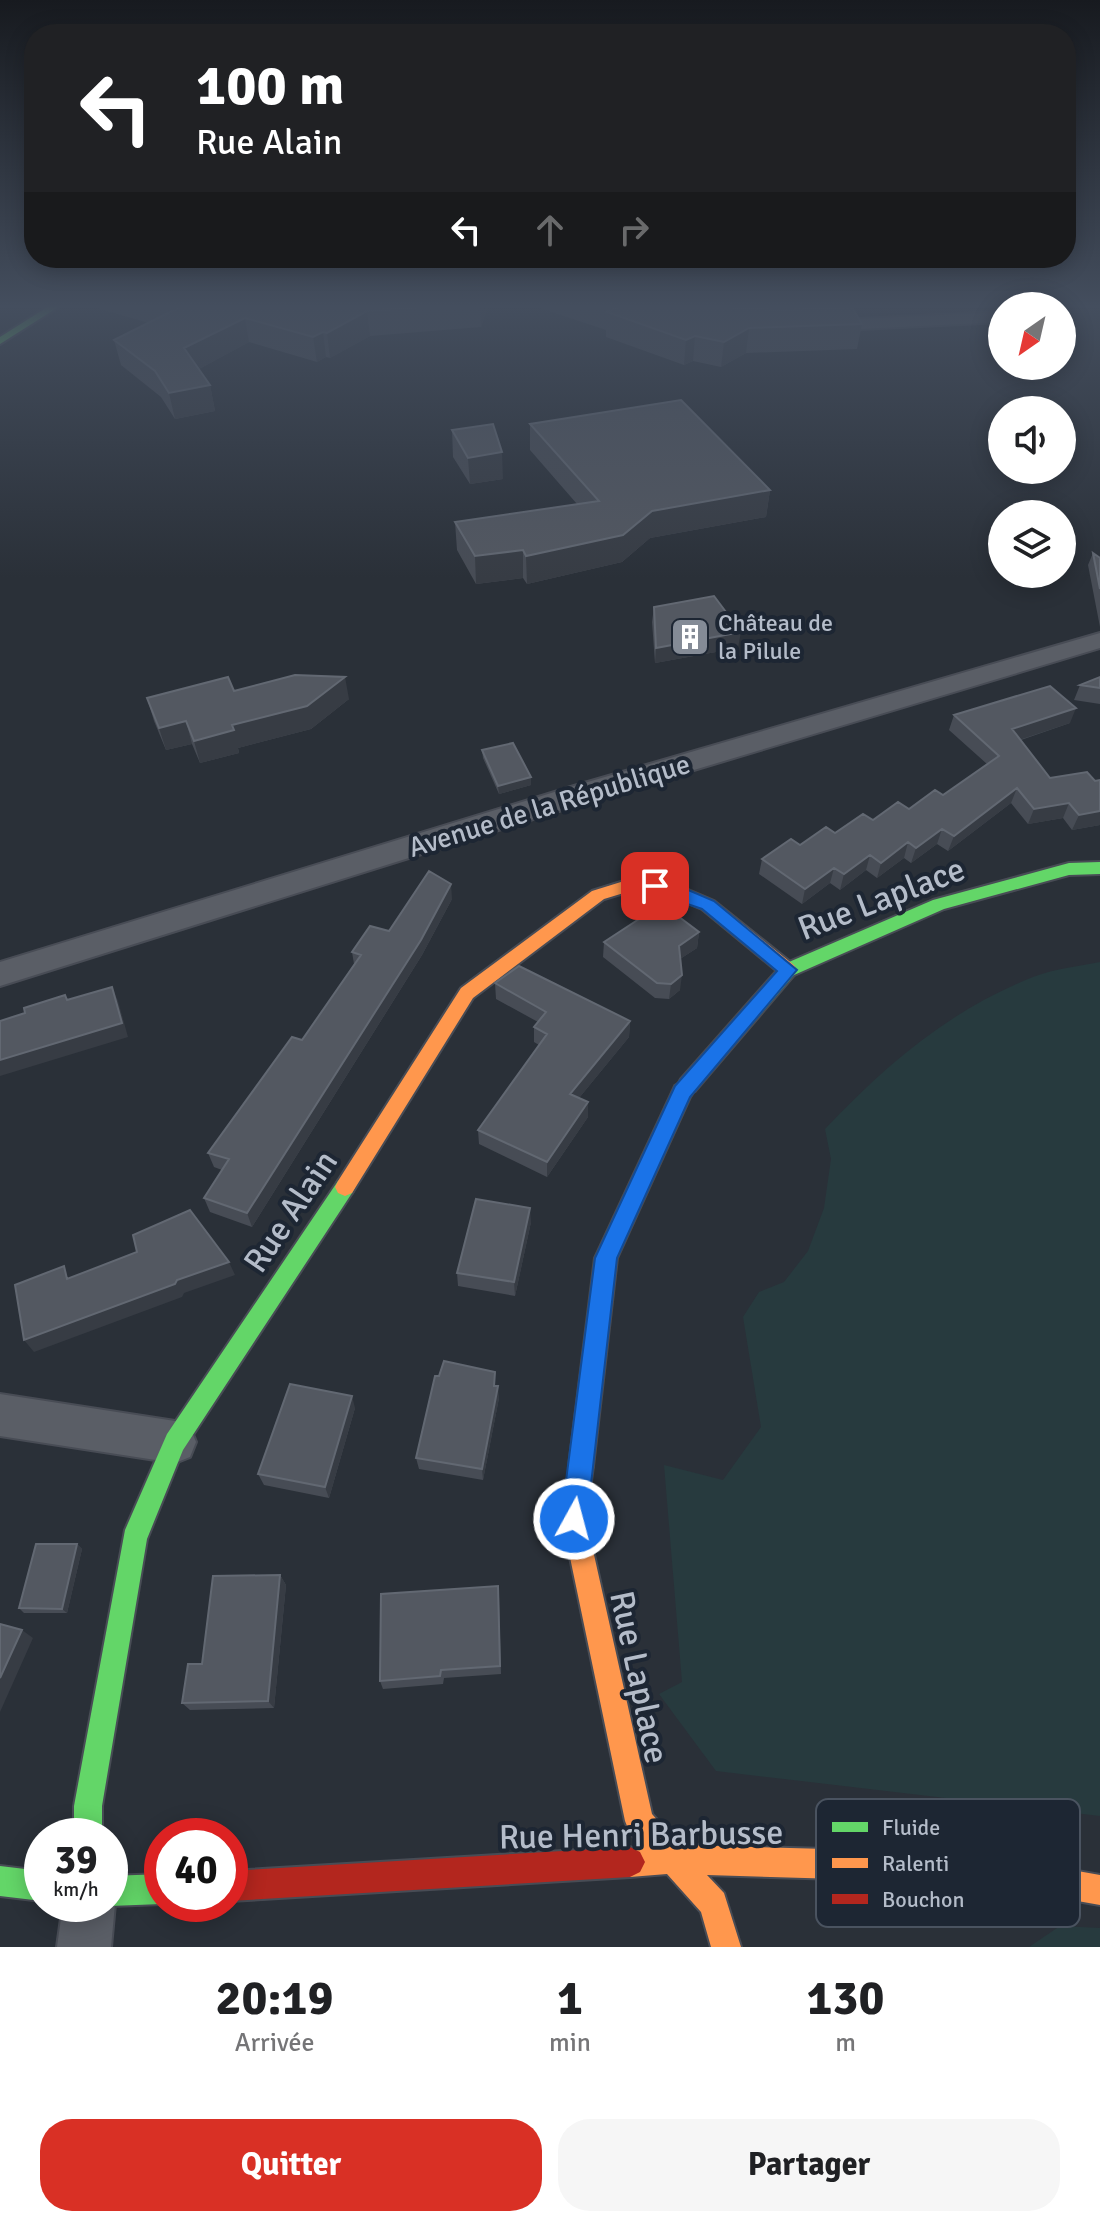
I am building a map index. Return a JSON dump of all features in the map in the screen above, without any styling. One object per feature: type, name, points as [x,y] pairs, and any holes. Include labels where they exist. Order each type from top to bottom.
[{"type":"street","name":"Avenue de la République","points":[[0,974],[593,790],[1100,640]]},
{"type":"street","name":"Rue Laplace","points":[[726,1947],[713,1904],[639,1821],[574,1519],[606,1258],[682,1092],[788,970],[939,904],[1069,869],[1100,868]]},
{"type":"street","name":"Rue Alain","points":[[88,1818],[134,1539],[175,1442],[392,1116],[467,993],[598,895],[637,883],[673,890],[708,905],[788,970]]},
{"type":"street","points":[[0,1415],[175,1442]]},
{"type":"street","name":"Rue Henri Barbusse","points":[[248,1885],[675,1859],[816,1863]]},
{"type":"street","points":[[0,1881],[24,1884]]},
{"type":"street","name":"Rue Henri Barbusse","points":[[1080,1886],[1100,1890]]},
{"type":"street","points":[[84,1947],[87,1922]]},
{"type":"green space","points":[[1100,962],[1100,1816],[1080,1814],[1080,1799],[955,1799],[716,1771],[659,1694],[682,1682],[664,1465],[723,1480],[761,1427],[743,1317],[759,1292],[784,1282],[808,1251],[824,1208],[831,1159],[825,1129],[896,1061],[946,1023],[1002,991],[1058,970]]},
{"type":"green space","points":[[1059,1927],[1100,1928],[1100,1947],[1029,1947]]},
{"type":"building","points":[[681,400],[770,490],[652,511],[623,535],[526,556],[523,550],[475,556],[455,522],[599,501],[530,424]]},
{"type":"building","points":[[493,424],[502,452],[468,458],[452,430]]},
{"type":"building","points":[[1093,553],[1100,558],[1100,589]]},
{"type":"building","points":[[714,596],[741,632],[656,648],[654,607]]},
{"type":"building","points":[[295,675],[345,677],[307,706],[232,725],[234,730],[194,741],[186,721],[159,728],[147,698],[228,677],[234,691]]},
{"type":"building","points":[[1100,677],[1100,688],[1080,685]]},
{"type":"building","points":[[1050,686],[1076,708],[1012,729],[1050,778],[1087,772],[1095,781],[1100,780],[1100,811],[1079,815],[1069,803],[1034,809],[1017,788],[954,836],[942,829],[916,848],[908,842],[881,863],[870,855],[844,874],[834,868],[805,889],[762,859],[791,839],[800,845],[826,827],[835,833],[863,814],[873,820],[898,802],[909,809],[935,790],[943,795],[999,756],[954,715]]},
{"type":"building","points":[[513,743],[531,777],[498,786],[482,750]]},
{"type":"building","points":[[429,871],[451,884],[421,940],[247,1213],[204,1198],[229,1159],[208,1153],[292,1037],[302,1040],[361,955],[352,952],[370,926],[389,931]]},
{"type":"building","points":[[662,904],[699,932],[679,946],[682,975],[671,984],[657,983],[604,942]]},
{"type":"building","points":[[519,966],[630,1021],[570,1094],[588,1102],[547,1162],[478,1130],[547,1034],[534,1027],[546,1012],[495,983]]},
{"type":"building","points":[[112,987],[122,1023],[0,1060],[0,1021],[25,1013],[24,1008],[65,995],[67,1000]]},
{"type":"building","points":[[476,1199],[530,1208],[514,1282],[457,1273]]},
{"type":"building","points":[[190,1210],[229,1262],[24,1340],[15,1285],[64,1266],[67,1279],[137,1252],[133,1235]]},
{"type":"building","points":[[444,1361],[495,1372],[494,1386],[498,1386],[482,1469],[416,1458],[435,1376],[439,1376]]},
{"type":"building","points":[[290,1384],[352,1396],[325,1487],[258,1474]]},
{"type":"building","points":[[36,1544],[77,1544],[62,1609],[19,1608]]},
{"type":"building","points":[[280,1575],[268,1701],[182,1703],[188,1664],[202,1664],[213,1576]]},
{"type":"building","points":[[498,1586],[500,1666],[441,1670],[440,1676],[380,1681],[381,1594]]},
{"type":"building","points":[[0,1624],[22,1630],[0,1678]]},
{"type":"traffic: fast","points":[[688,1085],[788,970],[939,904],[1069,869],[1100,868]]},
{"type":"traffic: fast","points":[[88,1818],[134,1539],[175,1442],[345,1187]]},
{"type":"traffic: fast","points":[[0,1881],[24,1884]]},
{"type":"traffic: fast","points":[[128,1890],[144,1890]]},
{"type":"traffic: slow","points":[[345,1187],[467,993],[598,895],[637,883],[673,890],[708,905],[788,970]]},
{"type":"traffic: slow","points":[[581,1466],[574,1519],[639,1821],[713,1904],[726,1947]]},
{"type":"traffic: slow","points":[[630,1862],[675,1859],[816,1863]]},
{"type":"traffic: slow","points":[[1080,1886],[1100,1890]]},
{"type":"traffic: jam","points":[[581,1466],[606,1258],[682,1092],[688,1085]]},
{"type":"traffic: jam","points":[[248,1885],[630,1862]]},
{"type":"place","name":"Château de la Pilule","points":[[690,637]]},
{"type":"route","points":[[574,1519],[606,1258],[682,1092],[788,970],[708,905],[655,886]]}]
